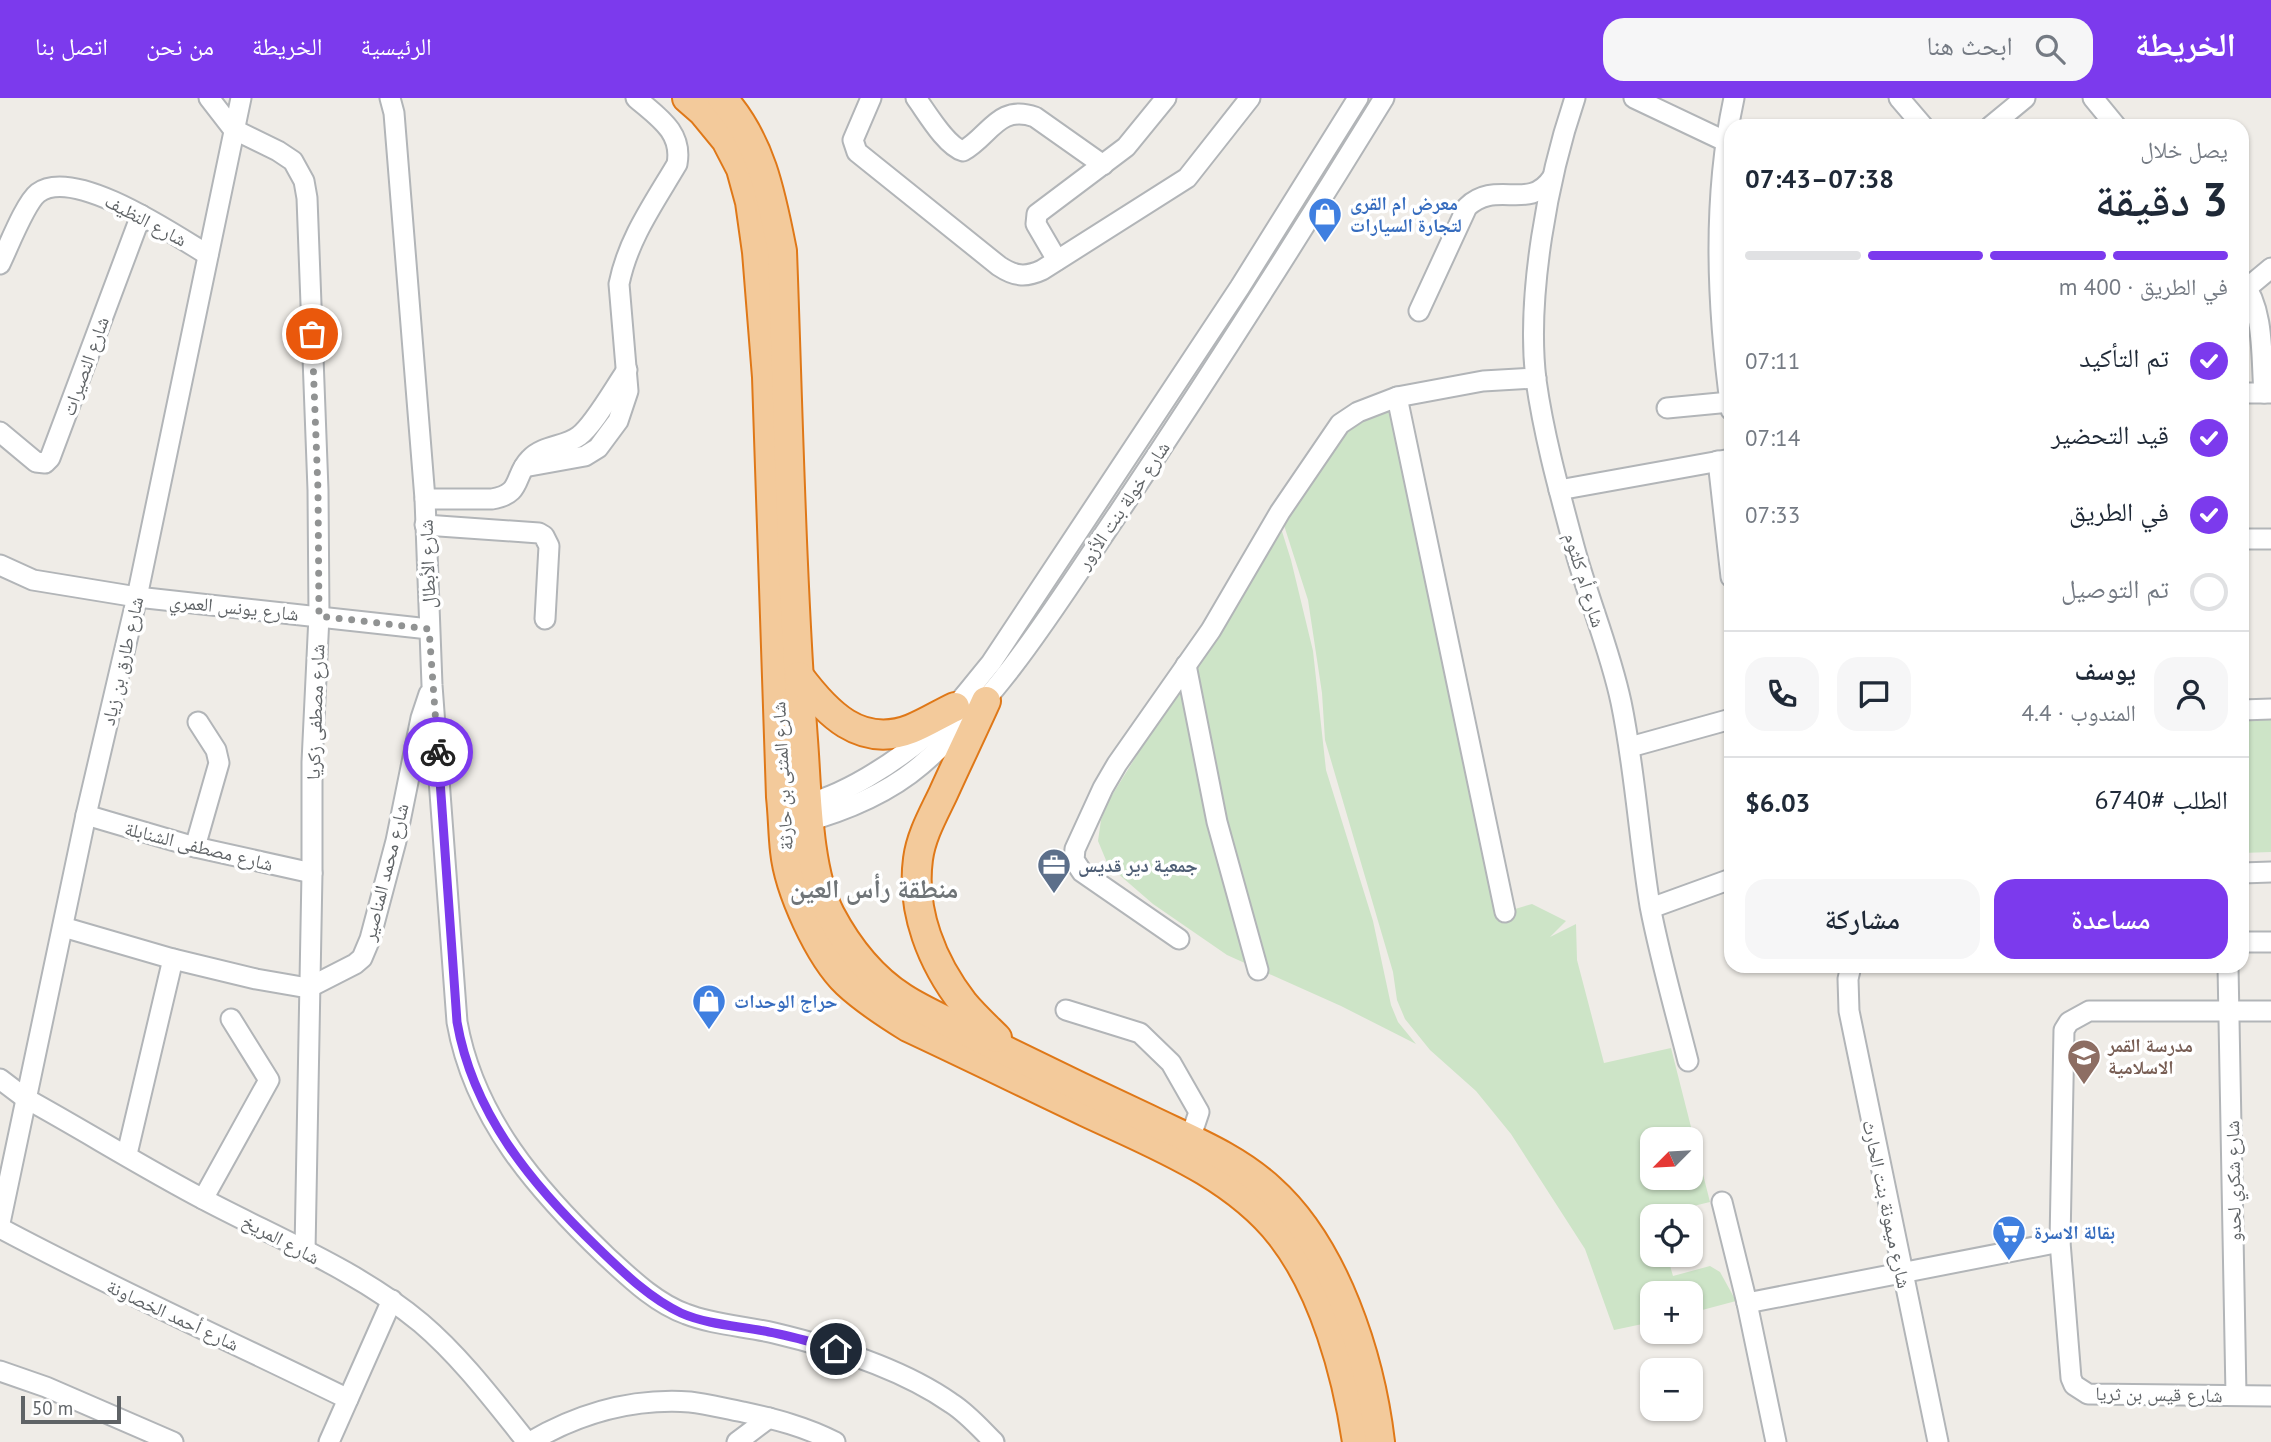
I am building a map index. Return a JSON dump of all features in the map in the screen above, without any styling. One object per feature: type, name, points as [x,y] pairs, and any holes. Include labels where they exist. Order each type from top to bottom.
[{"type":"highway","name":"شارع المثنى بن حارثة","points":[[687,98],[703,112],[726,140],[741,169],[750,202],[770,251],[799,676],[796,815],[785,853],[793,889],[809,924],[845,981],[908,1027],[1207,1172],[1242,1195],[1281,1235],[1305,1273],[1329,1328],[1352,1406],[1357,1442]]},
{"type":"highway","name":"شارع المثنى بن حارثة","points":[[722,98],[736,113],[750,136],[772,198],[767,377],[796,815],[829,912],[851,949],[879,979],[903,998],[1244,1167],[1271,1189],[1303,1223],[1325,1259],[1368,1371],[1376,1402],[1380,1442]]},
{"type":"highway","points":[[799,676],[830,712],[844,724],[858,730],[878,733],[909,730],[955,707]]},
{"type":"highway","points":[[986,701],[925,832],[918,858],[917,891],[921,920],[946,977],[964,1004],[1014,1055]]},
{"type":"street","points":[[209,98],[233,129]]},
{"type":"street","name":"شارع طارق بن زياد","points":[[0,1226],[86,815],[137,597],[241,98]]},
{"type":"street","name":"شارع الأبطال","points":[[390,98],[397,140],[425,499],[432,685],[457,1022],[461,1046],[485,1108],[518,1160],[551,1200],[649,1294],[699,1319],[771,1332],[836,1349],[921,1384],[953,1404],[994,1442]]},
{"type":"street","points":[[425,499],[503,498],[518,484],[524,467],[573,460],[598,448],[618,421],[628,391],[619,284],[622,268],[629,245],[677,164],[679,152],[670,127],[636,98]]},
{"type":"street","points":[[871,98],[853,140],[861,157],[1007,272],[1028,276],[1187,178],[1250,98]]},
{"type":"street","points":[[916,98],[949,142],[959,150],[963,151],[973,145],[997,121],[1009,114],[1027,114],[1103,165]]},
{"type":"street","points":[[1057,260],[1036,224],[1037,214],[1103,165],[1134,138],[1166,98]]},
{"type":"street","name":"شارع خولة بنت الأزور","points":[[796,815],[846,788],[930,732],[955,707],[991,663],[1247,276],[1357,98]]},
{"type":"street","name":"شارع خولة بنت الأزور","points":[[796,815],[863,802],[889,788],[919,767],[986,701],[1049,615],[1191,404],[1384,98]]},
{"type":"street","name":"شارع أم كلثوم","points":[[1575,98],[1552,178],[1540,253],[1536,302],[1536,378],[1559,490],[1612,666],[1630,747],[1651,908],[1688,1061]]},
{"type":"street","points":[[1634,98],[1724,141]]},
{"type":"street","points":[[1731,119],[1734,98]]},
{"type":"street","points":[[1899,98],[1917,119]]},
{"type":"street","points":[[2000,119],[2025,98]]},
{"type":"street","points":[[2093,98],[2110,119]]},
{"type":"street","name":"شارع مصطفى زكريا","points":[[233,129],[293,161],[304,181],[307,198],[318,490],[319,616],[312,762],[304,1251]]},
{"type":"street","points":[[1419,311],[1467,207],[1481,196],[1490,194],[1535,193],[1552,178]]},
{"type":"street","points":[[1724,180],[1718,235],[1724,320]]},
{"type":"street","name":"شارع النظيف","points":[[0,264],[29,204],[37,193],[52,187],[65,187],[98,195],[141,215],[208,255]]},
{"type":"street","name":"شارع النصيرات","points":[[0,432],[36,462],[45,463],[50,458],[141,215]]},
{"type":"street","points":[[2249,282],[2271,268]]},
{"type":"street","points":[[2249,295],[2257,314],[2267,393],[2249,393]]},
{"type":"street","points":[[1179,939],[1082,872],[1074,860],[1075,849],[1102,788],[1211,630],[1280,512],[1340,424],[1358,412],[1397,397],[1483,381],[1536,378]]},
{"type":"street","points":[[1397,397],[1505,912]]},
{"type":"street","points":[[1667,408],[1724,406]]},
{"type":"street","points":[[1559,490],[1724,460]]},
{"type":"street","points":[[425,525],[539,533],[544,536],[549,546],[545,620]]},
{"type":"street","points":[[2249,539],[2271,539]]},
{"type":"street","name":"شارع يونس العمري","points":[[0,565],[33,580],[137,597],[429,629]]},
{"type":"street","points":[[1186,666],[1217,822],[1258,970]]},
{"type":"street","name":"شارع محمد المناصير","points":[[308,988],[355,964],[362,958],[370,939],[396,841],[421,718],[432,685]]},
{"type":"street","points":[[2249,701],[2271,701]]},
{"type":"street","points":[[2249,710],[2271,709]]},
{"type":"street","points":[[1630,747],[1724,721]]},
{"type":"street","points":[[195,847],[219,763],[216,750],[198,722]]},
{"type":"street","name":"شارع مصطفى الشنابلة","points":[[86,815],[195,847],[312,873]]},
{"type":"street","points":[[2249,873],[2271,872]]},
{"type":"street","points":[[1651,908],[1724,882]]},
{"type":"street","points":[[63,927],[173,959],[256,979],[308,988]]},
{"type":"street","points":[[2249,942],[2271,942]]},
{"type":"street","points":[[127,1154],[173,959]]},
{"type":"street","name":"شارع ميمونة بنت الحارث","points":[[1849,973],[1849,1012],[1938,1442]]},
{"type":"street","name":"شارع شكري لحدو","points":[[2228,973],[2236,1395]]},
{"type":"street","points":[[1066,1010],[1140,1033],[1171,1063],[1199,1112],[1190,1139]]},
{"type":"street","name":"شارع قيس بن ثريا","points":[[2271,1011],[2089,1011],[2069,1022],[2064,1031],[2060,1242],[2071,1378],[2081,1390],[2088,1394],[2271,1396]]},
{"type":"street","points":[[203,1199],[270,1080],[231,1019]]},
{"type":"street","name":"شارع المريخ","points":[[0,1079],[25,1098],[203,1199],[392,1300],[423,1324],[446,1347],[528,1442]]},
{"type":"street","points":[[1722,1202],[1747,1303],[1776,1442]]},
{"type":"street","name":"شارع أحمد الخصاونة","points":[[0,1226],[87,1275],[173,1313],[348,1399]]},
{"type":"street","points":[[1747,1303],[2060,1242]]},
{"type":"street","points":[[329,1442],[392,1300]]},
{"type":"street","points":[[0,1371],[46,1387],[173,1442]]},
{"type":"street","points":[[528,1442],[582,1417],[627,1406],[691,1402],[769,1418],[818,1433],[835,1442]]},
{"type":"street","points":[[737,1442],[769,1418]]},
{"type":"green space","points":[[1393,406],[1505,912],[1532,904],[1566,921],[1550,937],[1576,924],[1577,960],[1604,1063],[1671,1048],[1691,1127],[1640,1127],[1640,1190],[1703,1190],[1703,1174],[1710,1202],[1640,1204],[1640,1267],[1670,1267],[1673,1276],[1710,1266],[1720,1272],[1736,1301],[1703,1310],[1703,1281],[1640,1281],[1640,1325],[1614,1330],[1585,1249],[1511,1134],[1476,1091],[1430,1050],[1405,1019],[1397,1000],[1393,972],[1325,740],[1322,693],[1308,600],[1281,516],[1337,438],[1357,419]]},
{"type":"green space","points":[[1280,525],[1313,651],[1326,770],[1373,921],[1391,1005],[1398,1022],[1416,1044],[1341,1006],[1227,955],[1153,904],[1108,865],[1098,841],[1101,820],[1109,800]]},
{"type":"green space","points":[[2249,714],[2271,714],[2271,852],[2249,853]]},
{"type":"way so far","points":[[312,334],[318,490],[319,616],[429,629],[438,752]]},
{"type":"place","name":"معرض ام القرى لتجارة السيارات","points":[[1325,244]]},
{"type":"place","name":"جمعية دير قديس","points":[[1054,895]]},
{"type":"place","name":"حراج الوحدات","points":[[709,1031]]},
{"type":"place","name":"مدرسة القمر الاسلامية","points":[[2084,1086]]},
{"type":"place","name":"بقالة الاسرة","points":[[2009,1262]]},
{"type":"district","name":"منطقة رأس العين","points":[[874,889]]},
{"type":"route","points":[[438,752],[457,1022],[461,1046],[476,1088],[499,1133],[551,1200],[649,1294],[683,1314],[699,1319],[771,1332],[836,1349]]}]
